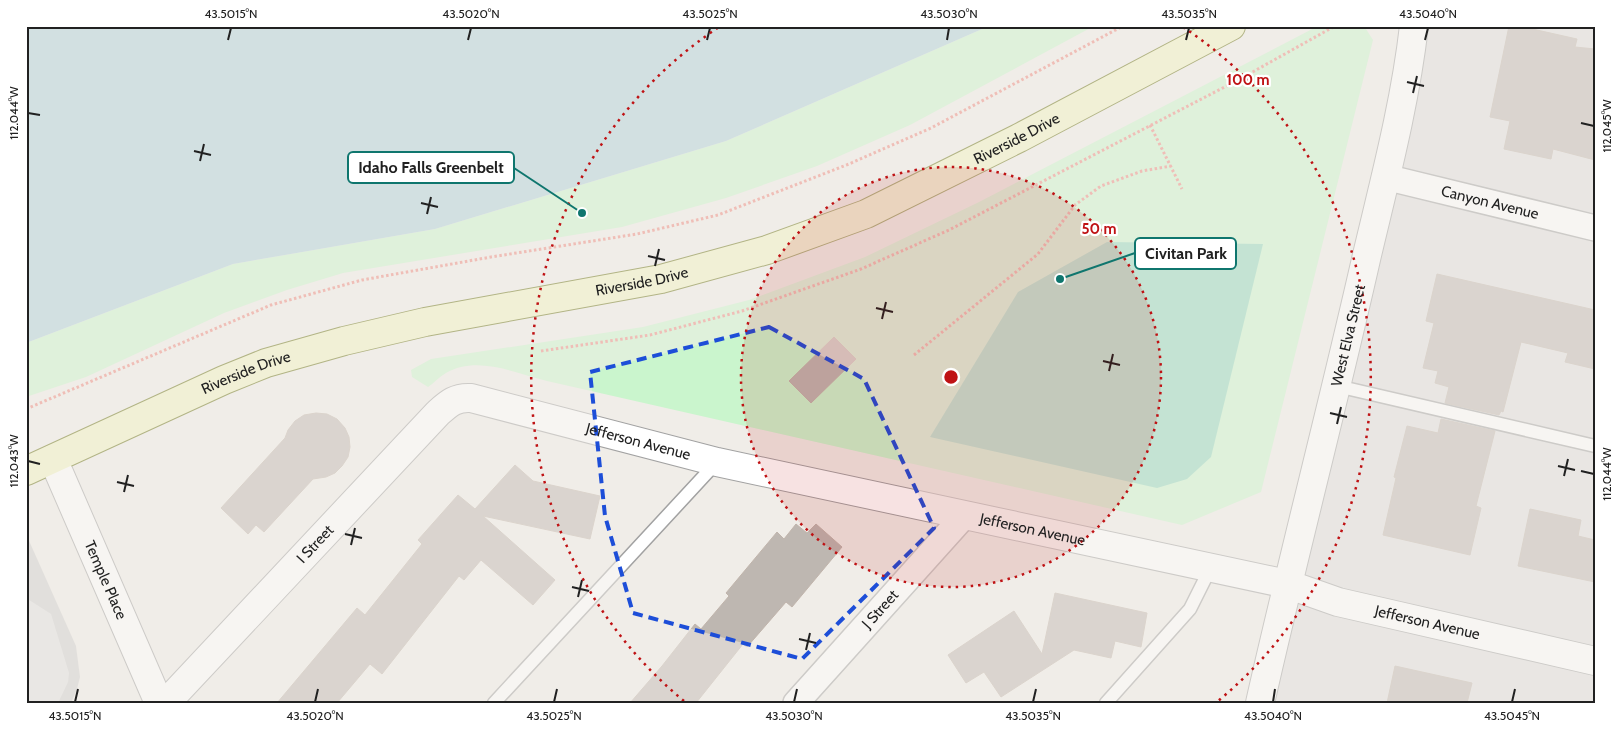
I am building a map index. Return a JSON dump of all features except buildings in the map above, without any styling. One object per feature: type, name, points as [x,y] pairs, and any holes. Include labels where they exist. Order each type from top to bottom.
[{"type":"main road","name":"Riverside Drive","points":[[26,471],[224,380],[266,363],[344,341],[426,322],[661,280],[767,250],[866,214],[1027,134],[1231,26]]},
{"type":"street","name":"West Elva Street","points":[[1260,703],[1287,584],[1337,386],[1385,177],[1409,70],[1414,26]]},
{"type":"street","name":"Canyon Avenue","points":[[1385,177],[1595,228]]},
{"type":"street","name":"I Street","points":[[166,703],[443,408],[461,397],[471,398]]},
{"type":"street","name":"Jefferson Avenue","points":[[471,398],[717,462],[1287,584],[1338,602],[1595,661]]},
{"type":"street","name":"Temple Place","points":[[53,459],[159,703]]},
{"type":"street","name":"J Street","points":[[796,703],[964,516]]},
{"type":"lane","points":[[1337,386],[1595,446]]},
{"type":"lane","points":[[494,703],[717,462]]},
{"type":"lane","points":[[1106,703],[1190,609],[1211,567]]},
{"type":"path","points":[[26,409],[271,305],[362,280],[636,234],[718,214],[848,164],[931,128],[1123,26]]},
{"type":"path","points":[[541,351],[650,335],[742,311],[861,269],[948,230],[1240,79],[1335,26]]},
{"type":"path","points":[[1150,125],[1182,189]]},
{"type":"path","points":[[914,355],[1038,254],[1075,204],[1101,186],[1142,170],[1171,166]]},
{"type":"highlighted area","points":[[769,327],[864,379],[934,528],[802,659],[633,613],[605,516],[590,372]]},
{"type":"shaded area","points":[[1426,26],[1595,26],[1595,703],[1260,703]]},
{"type":"shaded area","points":[[26,534],[76,646],[80,677],[71,703],[26,703]]},
{"type":"shaded area","points":[[26,598],[51,614],[69,673],[68,682],[58,703],[26,703]]},
{"type":"green space","points":[[989,26],[1094,26],[910,125],[817,166],[726,198],[622,227],[343,273],[287,290],[224,313],[86,377],[26,397],[26,343],[233,264],[435,229],[726,141]]},
{"type":"green space","points":[[1318,26],[1360,26],[1366,29],[1373,40],[1261,492],[1182,525],[547,381],[496,367],[470,366],[458,368],[443,375],[428,387],[412,377],[411,370],[431,359],[643,327],[749,300],[865,257],[979,202]]},
{"type":"green space","points":[[1107,242],[1263,244],[1211,457],[1187,479],[1157,488],[930,437],[1018,292]]},
{"type":"water","points":[[26,26],[989,26],[726,141],[435,229],[233,264],[26,343]]},
{"type":"place","name":"Idaho Falls Greenbelt","points":[[582,213]]},
{"type":"place","name":"Civitan Park","points":[[1060,279]]}]
